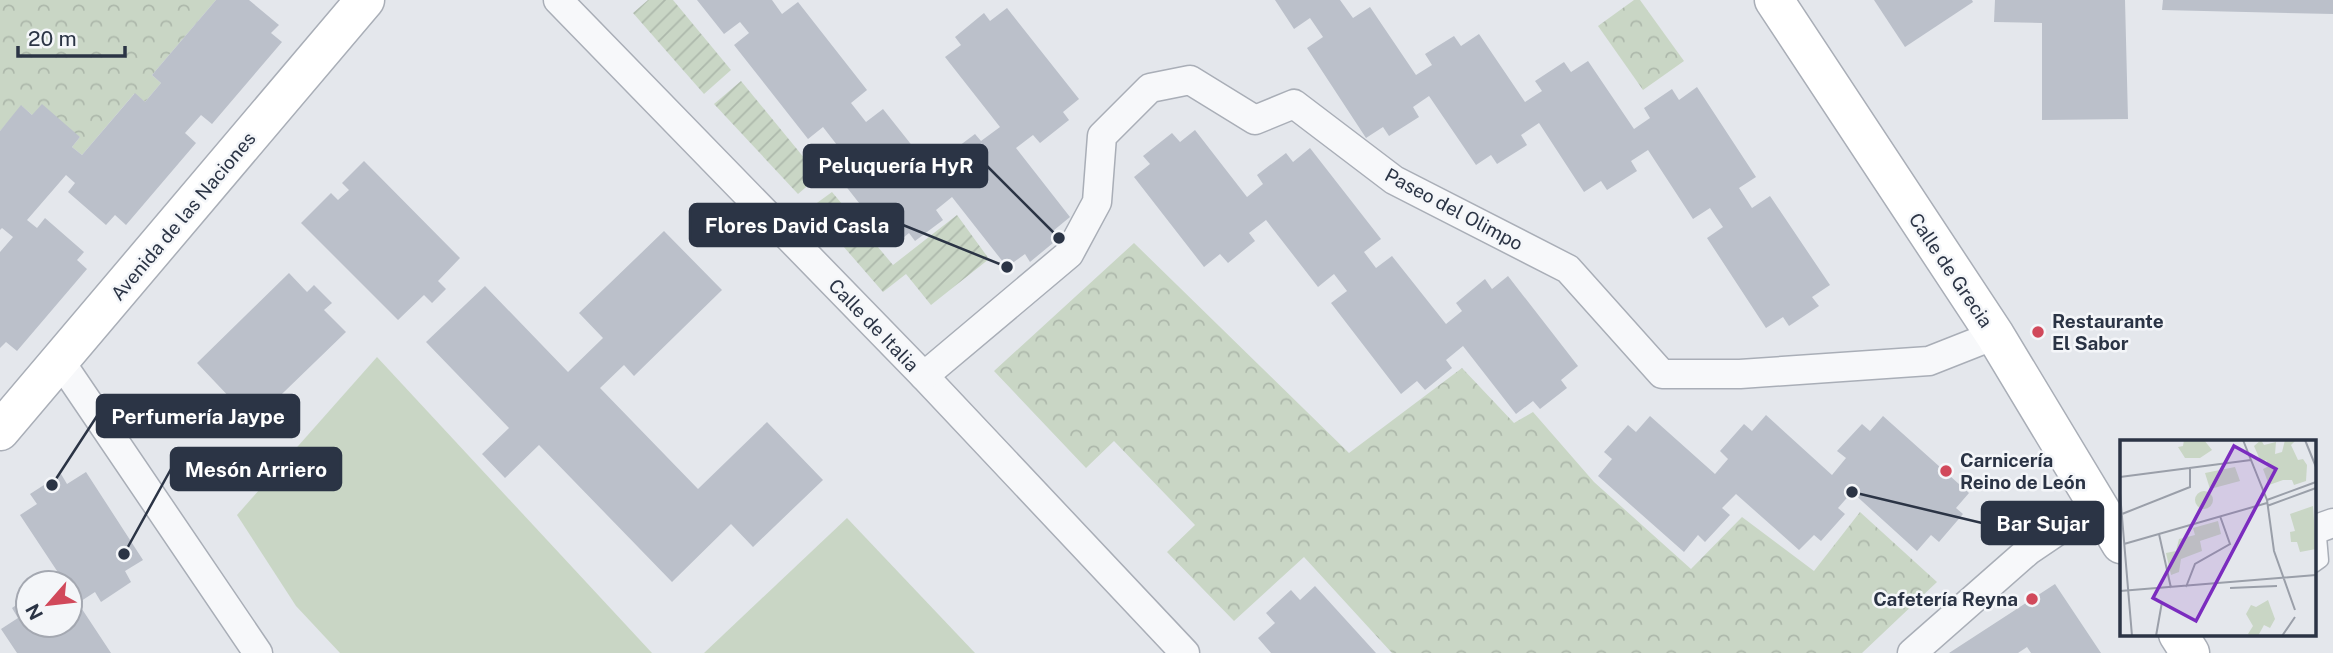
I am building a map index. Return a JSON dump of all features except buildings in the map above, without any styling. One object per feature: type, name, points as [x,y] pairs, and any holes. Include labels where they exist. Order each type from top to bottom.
[{"type":"street","name":"Avenida de las Naciones","points":[[0,431],[365,0]]},
{"type":"street","name":"Calle de Italia","points":[[558,0],[924,376],[1185,653]]},
{"type":"street","name":"Calle de Grecia","points":[[1774,0],[1995,335],[2053,427],[2120,542]]},
{"type":"street","name":"Paseo del Olimpo","points":[[924,376],[1069,254],[1097,202],[1102,136],[1150,88],[1190,80],[1255,120],[1294,104],[1394,180],[1568,269],[1662,374],[1740,373],[1929,361],[1995,335]]},
{"type":"street","points":[[60,361],[258,653]]},
{"type":"street","points":[[1912,653],[2028,551],[2096,505]]},
{"type":"lane","points":[[2316,564],[2321,560],[2322,523]]},
{"type":"green space","points":[[0,0],[216,0],[152,75],[161,83],[145,102],[134,94],[82,155],[72,147],[80,137],[32,115],[22,106],[0,131]]},
{"type":"green space","points":[[648,0],[673,0],[731,70],[704,94],[633,13]]},
{"type":"green space","points":[[1634,0],[1640,0],[1684,61],[1643,90],[1598,26]]},
{"type":"green space","points":[[741,81],[819,176],[798,194],[714,104]]},
{"type":"green space","points":[[832,192],[893,265],[957,215],[989,259],[931,305],[906,274],[883,292],[810,208]]},
{"type":"green space","points":[[1134,243],[1349,453],[1462,368],[1514,423],[1533,412],[1594,482],[1691,569],[1742,517],[1814,571],[1860,512],[1937,582],[1862,653],[1392,653],[1304,557],[1234,621],[1167,552],[1195,525],[1114,441],[1086,468],[994,371]]},
{"type":"green space","points":[[377,357],[652,653],[340,653],[296,606],[237,515]]},
{"type":"green space","points":[[847,518],[975,653],[704,653]]},
{"type":"place","name":"Peluquería HyR","points":[[1059,238]]},
{"type":"place","name":"Flores David Casla","points":[[1007,267]]},
{"type":"place","name":"Restaurante El Sabor","points":[[2038,332]]},
{"type":"place","name":"Carnicería Reino de León","points":[[1946,471]]},
{"type":"place","name":"Perfumería Jaype","points":[[52,485]]},
{"type":"place","name":"Bar Sujar","points":[[1852,492]]},
{"type":"place","name":"Mesón Arriero","points":[[124,554]]},
{"type":"place","name":"Cafetería Reyna","points":[[2032,599]]}]
